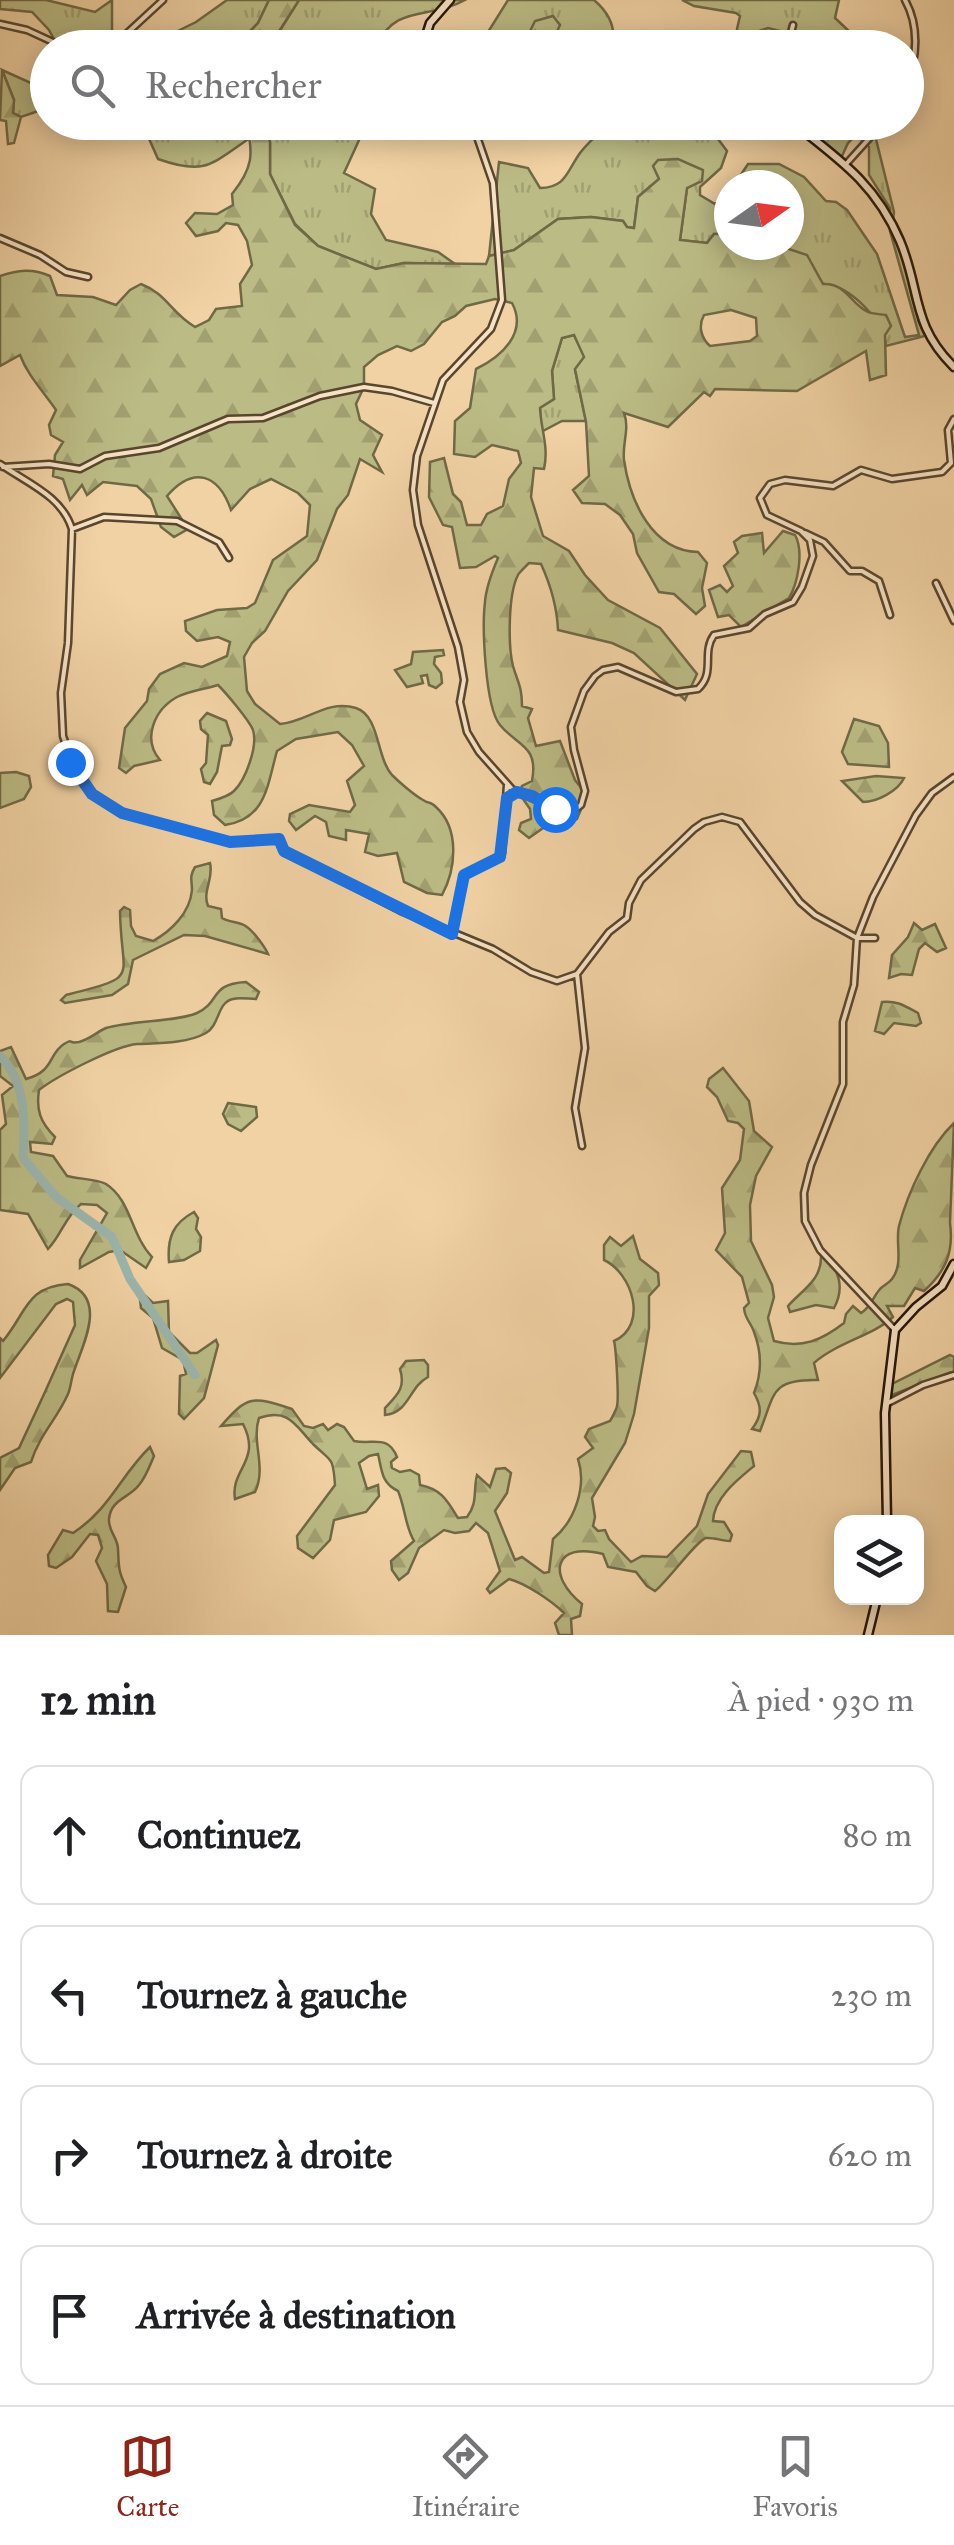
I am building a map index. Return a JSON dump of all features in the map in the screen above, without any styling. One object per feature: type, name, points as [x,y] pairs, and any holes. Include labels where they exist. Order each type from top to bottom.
[{"type":"street","points":[[130,30],[163,0]]},
{"type":"street","points":[[428,30],[450,0]]},
{"type":"street","points":[[905,0],[913,30]]},
{"type":"street","points":[[0,24],[30,31]]},
{"type":"street","points":[[792,30],[793,26]]},
{"type":"street","points":[[478,140],[493,183],[502,300],[493,325],[446,376],[417,456],[413,490],[415,508],[458,647],[464,680],[460,702],[467,732],[478,752],[517,792],[562,812],[578,808],[585,785],[571,727],[577,707],[595,676],[618,667],[676,692],[691,692],[702,686],[709,672],[708,644],[714,635],[749,628],[798,597],[813,556],[810,540],[801,531]]},
{"type":"street","points":[[815,140],[862,179],[890,220],[902,247],[927,334],[954,367]]},
{"type":"street","points":[[846,164],[868,140]]},
{"type":"street","points":[[0,238],[40,255],[66,272],[88,276]]},
{"type":"street","points":[[2,465],[80,469],[106,456],[159,448],[228,419],[262,418],[320,396],[364,387],[392,390],[434,403]]},
{"type":"street","points":[[890,615],[879,581],[850,570],[824,542],[773,520],[763,510],[760,498],[770,484],[786,480],[834,486],[862,470],[892,479],[942,472],[952,463],[948,430],[954,419]]},
{"type":"street","points":[[2,465],[60,504],[72,529],[62,724],[70,762],[84,786],[122,813],[240,843],[279,839],[284,851],[548,979],[564,982],[577,974],[602,941],[630,914],[629,903],[642,880],[694,829],[722,817],[740,822],[808,910],[857,938],[875,938]]},
{"type":"street","points":[[72,529],[104,517],[178,521],[218,542],[229,558]]},
{"type":"street","points":[[936,583],[954,620]]},
{"type":"street","points":[[895,1330],[820,1250],[803,1209],[811,1165],[843,1084],[843,1022],[854,985],[857,938],[873,897],[916,815],[932,793],[954,777]]},
{"type":"street","points":[[452,934],[464,875],[496,860],[502,852],[507,785]]},
{"type":"street","points":[[507,798],[517,792]]},
{"type":"street","points":[[577,974],[585,1048],[574,1108],[582,1146]]},
{"type":"street","points":[[887,1515],[886,1404],[895,1330],[916,1306],[942,1286],[954,1264]]},
{"type":"street","points":[[886,1404],[922,1385],[954,1375]]},
{"type":"street","points":[[868,1635],[875,1605]]},
{"type":"green space","points":[[0,0],[46,0],[95,12],[112,0],[112,30],[49,30],[32,12],[0,9]]},
{"type":"green space","points":[[227,0],[269,0],[251,30],[180,30]]},
{"type":"green space","points":[[269,0],[299,0],[280,30],[251,30]]},
{"type":"green space","points":[[299,0],[465,0],[403,18],[387,30],[280,30]]},
{"type":"green space","points":[[508,0],[594,0],[613,29],[613,30],[489,30]]},
{"type":"green space","points":[[682,0],[839,0],[835,18],[848,30],[737,30],[740,16],[736,13],[694,6]]},
{"type":"green space","points":[[553,16],[560,25],[558,30],[530,30],[535,21]]},
{"type":"green space","points":[[2,70],[30,83],[30,114],[21,117],[13,113],[14,100]]},
{"type":"green space","points":[[2,70],[14,100],[13,113],[21,117],[14,143],[8,144],[6,121],[0,120]]},
{"type":"green space","points":[[150,140],[247,140],[216,161],[198,167],[158,159]]},
{"type":"green space","points":[[250,140],[269,140],[270,174],[295,225],[318,246],[376,269],[404,263],[486,264],[489,256],[514,250],[558,219],[591,217],[623,221],[634,228],[638,197],[659,179],[653,166],[658,160],[678,159],[703,170],[702,181],[687,188],[680,240],[707,243],[714,234],[714,260],[804,260],[804,254],[807,255],[823,284],[843,290],[868,312],[886,315],[891,326],[885,335],[886,375],[870,380],[866,351],[797,391],[715,389],[710,396],[704,392],[668,427],[624,413],[624,460],[638,507],[668,543],[698,552],[707,563],[702,588],[705,606],[696,614],[674,594],[659,592],[637,553],[633,534],[620,515],[605,504],[582,503],[573,490],[589,476],[586,422],[575,369],[584,357],[574,335],[562,338],[552,371],[554,399],[540,408],[545,461],[544,469],[534,468],[531,497],[543,536],[569,551],[608,600],[660,628],[697,674],[685,700],[634,653],[612,643],[558,630],[545,572],[541,564],[529,563],[518,574],[510,620],[511,657],[522,706],[532,709],[528,718],[536,746],[560,741],[575,780],[587,795],[577,819],[562,828],[550,818],[529,838],[519,830],[521,823],[531,819],[530,809],[519,793],[522,786],[532,781],[532,760],[525,747],[495,716],[486,666],[486,596],[498,558],[476,567],[460,568],[452,527],[443,525],[429,497],[430,462],[444,458],[453,494],[461,502],[467,525],[481,525],[487,514],[503,506],[509,479],[521,463],[518,451],[492,445],[475,457],[454,454],[455,421],[470,408],[476,369],[503,351],[514,334],[517,324],[512,303],[495,299],[466,306],[442,322],[424,344],[411,351],[397,346],[364,367],[364,387],[356,404],[360,420],[382,435],[373,455],[382,472],[360,459],[348,495],[337,509],[317,560],[288,591],[265,631],[244,657],[247,691],[255,704],[280,724],[336,706],[364,712],[392,775],[434,805],[449,826],[453,862],[442,895],[404,882],[397,853],[378,856],[365,852],[369,834],[346,830],[346,840],[329,836],[326,822],[315,816],[296,830],[289,821],[290,814],[309,805],[350,812],[355,805],[347,781],[364,766],[352,745],[338,732],[296,739],[277,751],[257,808],[239,822],[225,825],[214,815],[212,801],[234,791],[243,779],[254,737],[247,720],[218,685],[182,695],[162,709],[151,734],[160,760],[134,766],[126,773],[119,768],[125,728],[147,701],[149,689],[160,674],[184,663],[202,667],[227,656],[230,642],[218,637],[197,641],[186,631],[185,621],[255,603],[273,560],[307,536],[310,505],[298,493],[271,479],[250,489],[231,510],[212,481],[195,477],[167,496],[188,529],[174,537],[161,527],[151,499],[137,486],[103,482],[87,495],[82,485],[70,500],[63,479],[53,476],[55,455],[63,442],[51,435],[49,425],[56,410],[20,355],[0,366],[0,276],[13,272],[50,276],[57,295],[93,297],[116,305],[141,284],[195,327],[209,320],[216,309],[242,306],[240,284],[252,265],[247,241],[238,225],[226,223],[218,231],[196,236],[186,223],[195,213],[217,214],[233,205],[232,194],[250,160]],"holes":[[[731,310],[756,318],[757,336],[750,341],[710,346],[701,332],[704,315]]]},
{"type":"green space","points":[[359,140],[344,173],[375,189],[371,214],[386,240],[438,252],[455,264],[404,263],[376,269],[318,246],[295,224],[270,174],[270,142]]},
{"type":"green space","points":[[592,140],[719,140],[727,151],[721,168],[714,170],[700,187],[700,195],[714,203],[714,234],[707,243],[680,240],[691,183],[659,179],[638,197],[634,228],[623,221],[591,217],[558,219],[514,250],[489,256],[499,162],[528,168],[540,188],[555,185]]},
{"type":"green space","points":[[820,140],[851,140],[842,156],[834,159]]},
{"type":"green space","points":[[863,140],[876,140],[893,220],[904,242],[912,289],[924,310],[918,320],[925,336],[886,346],[879,326],[854,297],[823,284],[816,274],[785,260],[804,260],[804,177],[826,201],[836,202],[847,210],[877,254],[905,337],[919,335],[890,231],[890,208],[869,175],[869,147]]},
{"type":"green space","points":[[748,164],[779,164],[791,170],[744,170]]},
{"type":"green space","points":[[574,335],[585,357],[575,370],[586,421],[562,421],[541,432],[540,407],[554,399],[552,371],[562,338]]},
{"type":"green space","points":[[783,531],[795,535],[799,549],[797,576],[789,598],[741,627],[729,615],[718,617],[709,590],[720,585],[727,592],[733,586],[724,566],[738,553],[734,542],[742,536],[762,533],[764,553]]},
{"type":"green space","points":[[443,650],[444,655],[435,657],[442,683],[436,688],[429,685],[427,675],[421,676],[423,683],[407,687],[395,670],[411,664],[413,652]]},
{"type":"green space","points":[[207,713],[226,721],[232,739],[230,745],[222,746],[217,772],[210,784],[204,782],[201,769],[206,763],[208,735],[201,729],[200,721]]},
{"type":"green space","points":[[854,719],[879,726],[888,743],[889,767],[848,764],[842,752]]},
{"type":"green space","points":[[0,773],[29,776],[31,787],[24,799],[0,808]]},
{"type":"green space","points":[[876,776],[904,778],[886,795],[863,802],[842,781]]},
{"type":"green space","points":[[210,863],[208,906],[221,909],[222,918],[247,927],[268,954],[205,936],[184,935],[133,960],[128,984],[112,995],[65,1003],[61,1000],[107,983],[122,972],[120,911],[124,907],[130,910],[136,936],[153,941],[184,914],[195,867]]},
{"type":"green space","points":[[914,923],[922,930],[935,924],[946,948],[937,952],[925,943],[919,949],[912,975],[889,978],[892,955]]},
{"type":"green space","points":[[246,982],[259,992],[256,999],[228,1001],[206,1033],[181,1041],[115,1050],[39,1090],[40,1115],[55,1137],[52,1144],[30,1142],[31,1152],[53,1156],[67,1176],[102,1182],[114,1191],[152,1257],[146,1268],[120,1250],[80,1268],[80,1260],[107,1213],[97,1205],[81,1204],[48,1249],[28,1214],[0,1210],[0,1130],[6,1124],[2,1095],[13,1086],[0,1076],[0,1051],[11,1047],[26,1079],[42,1072],[69,1041],[82,1041],[117,1025],[197,1013],[226,986]]},
{"type":"green space","points":[[882,1002],[909,1008],[918,1013],[921,1023],[894,1023],[884,1034],[875,1031]]},
{"type":"green space","points":[[723,1068],[749,1101],[754,1131],[772,1147],[756,1176],[750,1205],[751,1241],[772,1285],[774,1297],[768,1318],[774,1341],[803,1343],[828,1334],[844,1323],[853,1306],[861,1313],[865,1310],[892,1279],[898,1266],[899,1226],[908,1199],[928,1157],[954,1123],[951,1244],[943,1269],[924,1291],[915,1288],[904,1306],[887,1306],[893,1317],[885,1323],[814,1363],[818,1380],[791,1382],[777,1391],[760,1431],[752,1429],[760,1411],[754,1393],[760,1363],[757,1340],[744,1308],[749,1303],[742,1277],[716,1250],[725,1233],[722,1188],[740,1160],[744,1129],[728,1121],[717,1097],[707,1087],[709,1079]]},
{"type":"green space","points":[[228,1103],[256,1107],[257,1117],[241,1131],[228,1124],[223,1114]]},
{"type":"green space","points":[[194,1212],[201,1237],[200,1251],[184,1260],[169,1262],[173,1232]]},
{"type":"green space","points":[[633,1236],[640,1259],[658,1273],[659,1285],[649,1296],[649,1328],[634,1414],[625,1443],[592,1498],[593,1526],[598,1531],[605,1530],[631,1562],[642,1556],[667,1557],[697,1526],[708,1494],[741,1451],[751,1452],[754,1466],[728,1490],[714,1513],[713,1521],[724,1522],[732,1535],[730,1541],[702,1540],[655,1591],[636,1572],[608,1567],[603,1554],[574,1552],[565,1557],[560,1572],[563,1583],[582,1604],[580,1616],[571,1619],[572,1635],[559,1635],[555,1623],[564,1613],[538,1593],[509,1579],[490,1593],[487,1589],[500,1571],[488,1533],[476,1523],[469,1531],[444,1530],[419,1548],[408,1573],[399,1580],[391,1561],[414,1541],[398,1491],[385,1480],[378,1454],[359,1463],[367,1489],[378,1485],[379,1496],[366,1512],[334,1520],[330,1540],[313,1558],[298,1548],[297,1536],[335,1485],[333,1468],[296,1425],[278,1415],[259,1418],[258,1483],[255,1492],[235,1499],[237,1480],[248,1456],[248,1437],[243,1424],[221,1426],[245,1404],[268,1402],[292,1409],[304,1426],[323,1424],[328,1430],[337,1424],[354,1441],[389,1445],[397,1457],[391,1462],[392,1468],[419,1475],[420,1485],[443,1496],[458,1518],[467,1517],[470,1512],[477,1475],[490,1487],[496,1469],[505,1468],[511,1473],[507,1493],[495,1511],[515,1560],[522,1557],[544,1573],[549,1572],[553,1539],[573,1513],[580,1491],[578,1459],[593,1448],[585,1437],[589,1429],[610,1421],[617,1407],[614,1341],[625,1333],[634,1312],[629,1287],[604,1260],[604,1245],[610,1237],[621,1246]]},
{"type":"green space","points":[[825,1254],[839,1280],[834,1308],[816,1305],[790,1312],[788,1306],[815,1278]]},
{"type":"green space","points":[[68,1284],[80,1291],[90,1311],[87,1335],[69,1391],[31,1462],[15,1468],[0,1490],[0,1458],[19,1448],[75,1325],[73,1302],[67,1299],[56,1304],[0,1378],[0,1338],[3,1341],[35,1296]]},
{"type":"green space","points":[[139,1290],[153,1303],[168,1301],[169,1332],[190,1353],[197,1353],[216,1340],[218,1345],[204,1398],[184,1419],[179,1414],[180,1376],[186,1374],[183,1360],[162,1348],[153,1318],[141,1308]]},
{"type":"green space","points":[[950,1355],[954,1357],[954,1371],[892,1395],[892,1384]]},
{"type":"green space","points":[[424,1360],[428,1377],[399,1410],[385,1415],[385,1408],[401,1386],[400,1369],[406,1361]]},
{"type":"green space","points":[[150,1447],[154,1456],[144,1478],[110,1512],[109,1523],[118,1545],[119,1569],[126,1587],[118,1612],[108,1611],[107,1584],[96,1561],[102,1548],[98,1535],[90,1534],[72,1557],[56,1568],[49,1566],[48,1555],[63,1530],[73,1533],[96,1514]]},
{"type":"waterway","points":[[0,1056],[20,1091],[23,1158],[56,1197],[112,1237],[130,1279],[195,1375]]},
{"type":"route","points":[[70,762],[92,794],[122,813],[230,842],[279,839],[284,851],[452,934],[464,875],[500,857],[507,798],[523,793],[555,809]]}]
